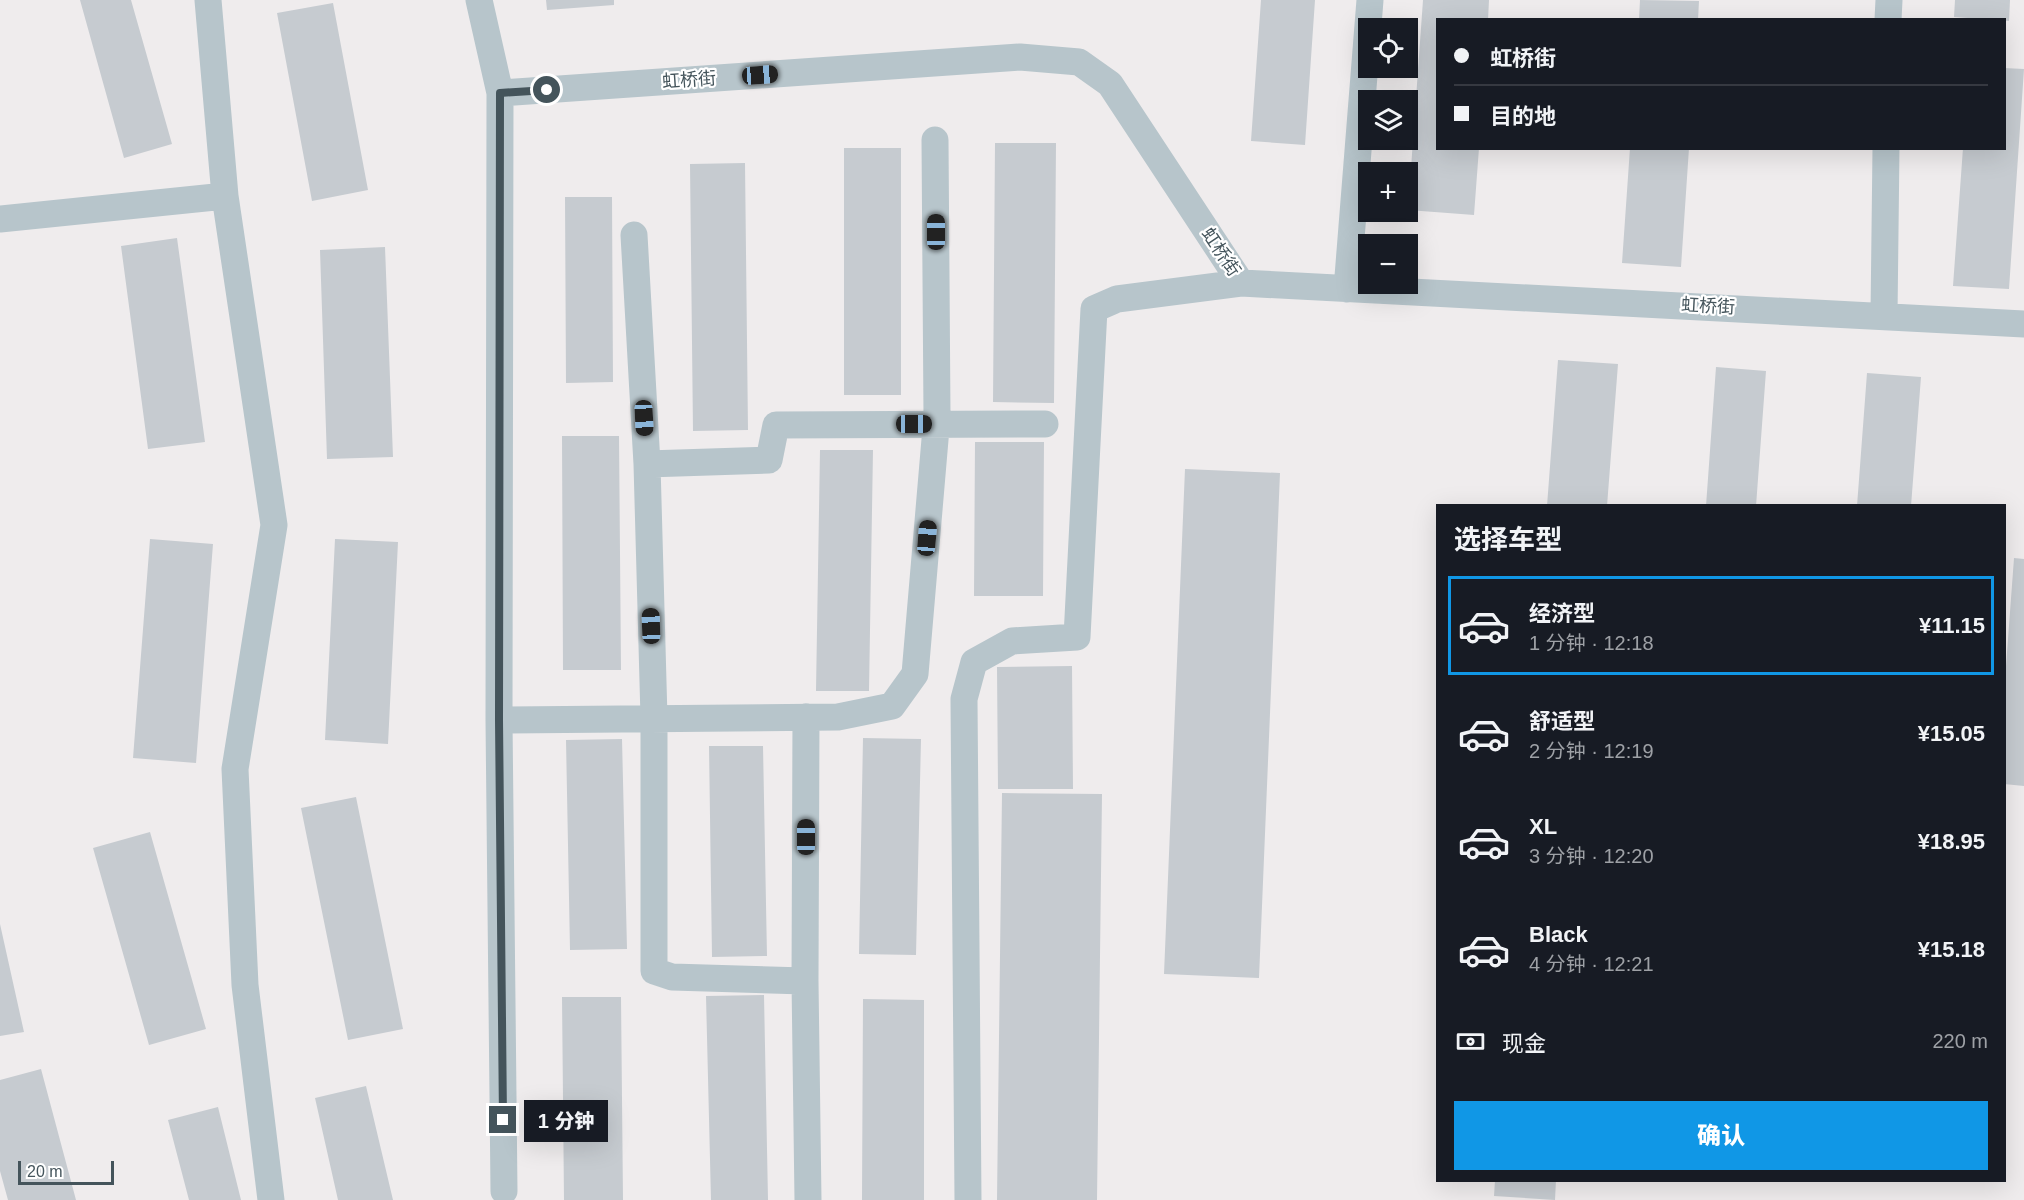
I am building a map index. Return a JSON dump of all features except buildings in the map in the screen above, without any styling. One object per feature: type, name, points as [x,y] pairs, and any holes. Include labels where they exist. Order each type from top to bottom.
[{"type":"street","points":[[208,0],[225,196],[274,525],[235,769],[245,985],[271,1200]]},
{"type":"street","points":[[479,0],[500,93],[499,720],[504,1191]]},
{"type":"street","points":[[1347,289],[1370,0]]},
{"type":"street","points":[[1888,0],[1888,18]]},
{"type":"street","name":"虹桥街","points":[[500,93],[1020,57],[1079,62],[1110,84],[1241,283],[2024,324]]},
{"type":"street","points":[[499,720],[838,717],[891,706],[915,674],[937,424],[935,140]]},
{"type":"street","points":[[1884,315],[1886,150]]},
{"type":"street","points":[[0,219],[225,196]]},
{"type":"street","points":[[634,235],[646,464],[654,718],[654,971],[672,977],[805,981]]},
{"type":"street","points":[[968,1200],[964,699],[974,662],[1012,641],[1077,637],[1094,309],[1116,298],[1241,283]]},
{"type":"street","points":[[646,464],[769,460],[776,425],[1045,424]]},
{"type":"street","points":[[806,717],[805,981],[808,1200]]},
{"type":"route","points":[[503,1120],[499,720],[500,93],[547,90]]}]
